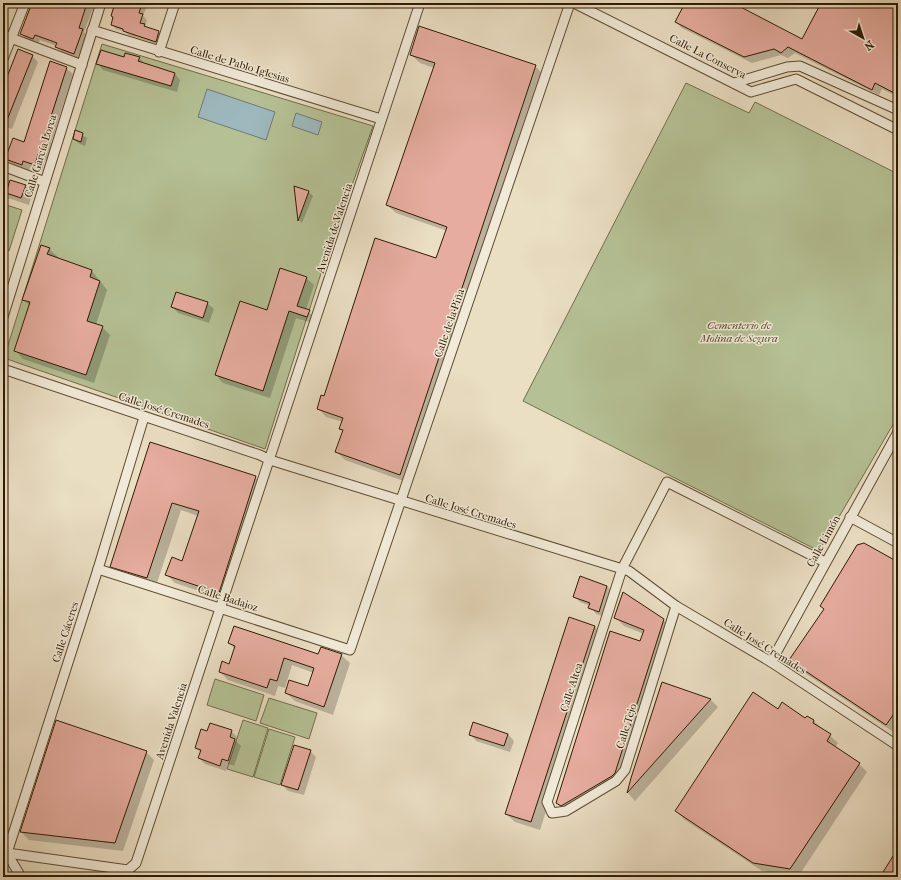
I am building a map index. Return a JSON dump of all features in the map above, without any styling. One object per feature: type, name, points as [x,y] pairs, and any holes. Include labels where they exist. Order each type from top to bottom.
[{"type":"street","points":[[3,59],[7,37],[25,3]]},
{"type":"street","name":"Calle García Lorca","points":[[3,317],[101,3]]},
{"type":"street","points":[[159,52],[174,3]]},
{"type":"street","name":"Avenida de Valencia","points":[[270,460],[420,3]]},
{"type":"street","name":"Calle de la Piña","points":[[350,650],[402,502],[570,3]]},
{"type":"street","name":"Calle La Conserva","points":[[574,3],[585,5],[751,92],[796,79],[898,130]]},
{"type":"street","name":"Calle de Pablo Iglesias","points":[[92,30],[382,120]]},
{"type":"street","points":[[7,37],[82,65]]},
{"type":"street","points":[[734,83],[787,67],[800,66],[898,110]]},
{"type":"street","points":[[3,166],[45,182]]},
{"type":"street","name":"Calle José Cremades","points":[[3,369],[260,455],[270,460],[629,571],[676,606],[771,662],[898,746]]},
{"type":"street","name":"Calle Cáceres","points":[[5,850],[98,569],[144,417]]},
{"type":"street","name":"Calle Limón","points":[[771,662],[898,432]]},
{"type":"street","name":"Avenida Valencia","points":[[5,850],[128,870],[136,863],[270,460]]},
{"type":"street","name":"Calle Altea","points":[[552,813],[547,802],[622,569],[667,482],[825,562]]},
{"type":"street","points":[[850,517],[898,543]]},
{"type":"street","name":"Calle Badajoz","points":[[98,569],[350,650]]},
{"type":"street","name":"Calle Tejo","points":[[552,813],[566,811],[616,781],[625,770],[676,606]]},
{"type":"street","points":[[5,850],[21,877]]},
{"type":"green space","points":[[102,44],[373,126],[323,267],[265,449],[4,358]]},
{"type":"green space","name":"Cementerio de Molina de Segura","points":[[686,83],[749,113],[755,102],[898,174],[898,416],[819,551],[523,401]]},
{"type":"green space","points":[[3,204],[22,210],[9,251],[3,249]]},
{"type":"green space","points":[[215,679],[264,695],[256,721],[207,705]]},
{"type":"green space","points":[[269,698],[317,713],[309,739],[260,723]]},
{"type":"green space","points":[[243,720],[268,728],[253,777],[227,769]]},
{"type":"green space","points":[[269,729],[295,737],[280,785],[254,777]]},
{"type":"water","points":[[207,89],[275,112],[266,140],[198,117]]},
{"type":"water","points":[[296,113],[322,122],[318,135],[292,126]]},
{"type":"building","points":[[32,3],[87,3],[79,28],[83,29],[74,54],[55,47],[57,43],[49,40],[35,35],[33,39],[20,34]]},
{"type":"building","points":[[115,3],[142,3],[139,13],[143,14],[140,23],[145,24],[144,26],[159,31],[156,42],[123,31],[123,29],[111,25],[113,17],[111,16]]},
{"type":"building","points":[[685,3],[733,3],[802,39],[821,3],[898,3],[898,95],[875,83],[872,90],[788,47],[781,53],[774,49],[744,57],[675,22]]},
{"type":"building","points":[[419,26],[536,65],[400,475],[335,452],[343,430],[339,429],[343,418],[317,409],[321,395],[324,396],[375,238],[436,258],[447,227],[386,205],[435,63],[410,55]]},
{"type":"building","points":[[18,49],[33,55],[3,130],[3,87]]},
{"type":"building","points":[[101,50],[124,57],[125,53],[140,57],[138,61],[175,73],[171,86],[96,64]]},
{"type":"building","points":[[50,61],[67,67],[44,138],[49,139],[44,156],[38,154],[35,165],[23,161],[22,165],[5,159],[13,138],[24,142]]},
{"type":"building","points":[[75,130],[83,133],[81,142],[73,139]]},
{"type":"building","points":[[10,180],[26,185],[21,198],[6,193]]},
{"type":"building","points":[[294,186],[309,191],[298,221]]},
{"type":"building","points":[[41,245],[50,248],[47,254],[92,270],[90,277],[100,281],[87,321],[103,326],[86,375],[14,351],[30,302],[22,300]]},
{"type":"building","points":[[280,268],[307,277],[297,306],[310,310],[307,317],[289,311],[263,391],[215,375],[240,301],[267,310]]},
{"type":"building","points":[[176,292],[208,302],[203,318],[171,307]]},
{"type":"building","points":[[150,442],[256,476],[219,593],[165,575],[172,557],[182,561],[199,511],[172,503],[147,578],[110,567]]},
{"type":"building","points":[[864,543],[898,562],[898,708],[886,725],[789,660],[824,609],[820,606],[857,545]]},
{"type":"building","points":[[580,576],[607,586],[599,612],[588,608],[590,603],[573,597]]},
{"type":"building","points":[[623,592],[664,619],[615,773],[561,806],[556,803],[610,631],[640,641],[644,630],[614,618]]},
{"type":"building","points":[[569,617],[595,626],[531,822],[505,814]]},
{"type":"building","points":[[234,626],[318,654],[321,647],[342,654],[324,707],[285,693],[289,680],[308,686],[314,668],[284,658],[277,681],[270,679],[267,688],[219,672],[222,661],[229,664],[235,646],[228,643]]},
{"type":"building","points":[[662,682],[711,699],[627,793],[631,778]]},
{"type":"building","points":[[753,692],[778,709],[782,702],[805,718],[807,716],[814,720],[813,723],[831,734],[827,741],[860,763],[790,869],[753,863],[675,811]]},
{"type":"building","points":[[56,720],[147,751],[115,843],[20,832]]},
{"type":"building","points":[[473,722],[508,734],[504,746],[469,735]]},
{"type":"building","points":[[210,723],[232,730],[230,737],[235,739],[228,761],[222,759],[220,766],[198,758],[201,750],[195,748],[201,729],[207,731]]},
{"type":"building","points":[[294,745],[311,750],[298,790],[281,785]]},
{"type":"building","points":[[898,848],[898,877],[880,877]]}]
